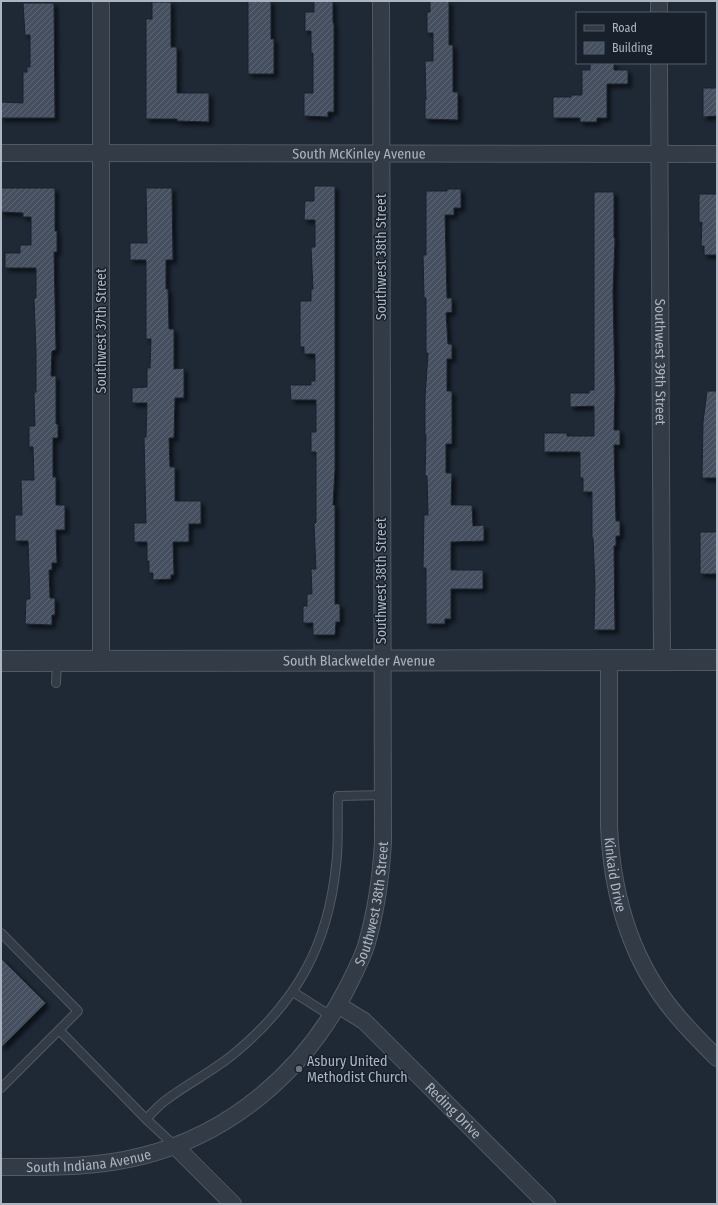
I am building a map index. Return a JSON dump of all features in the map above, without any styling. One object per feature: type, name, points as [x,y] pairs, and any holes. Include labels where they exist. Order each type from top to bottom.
[{"type":"street","name":"Southwest 37th Street","points":[[101,1],[101,661]]},
{"type":"street","name":"Southwest 38th Street","points":[[175,1146],[204,1133],[232,1117],[252,1103],[275,1084],[308,1049],[335,1010],[354,974],[365,947],[376,907],[382,867],[383,795],[380,1]]},
{"type":"street","points":[[659,1],[659,12]]},
{"type":"street","name":"Southwest 39th Street","points":[[659,64],[662,660]]},
{"type":"street","name":"South McKinley Avenue","points":[[1,153],[717,154]]},
{"type":"street","name":"Kinkaid Drive","points":[[609,660],[609,826],[610,851],[618,898],[633,944],[655,986],[678,1018],[717,1058]]},
{"type":"street","name":"South Blackwelder Avenue","points":[[1,661],[717,660]]},
{"type":"street","name":"Reding Drive","points":[[335,1010],[364,1021],[547,1204]]},
{"type":"street","points":[[175,1146],[233,1204]]},
{"type":"street","name":"South Indiana Avenue","points":[[1,1167],[63,1167],[102,1164],[143,1156],[175,1146]]},
{"type":"lane","points":[[56,683],[57,661]]},
{"type":"lane","points":[[146,1119],[165,1100],[215,1068],[255,1036],[293,992],[305,973],[317,949],[333,897],[337,864],[338,796],[383,795]]},
{"type":"lane","points":[[1,933],[78,1011],[1,1088]]},
{"type":"lane","points":[[293,992],[335,1010]]},
{"type":"lane","points":[[59,1030],[146,1119],[175,1146]]},
{"type":"building","points":[[248,1],[271,1],[271,39],[274,39],[274,74],[248,74]]},
{"type":"building","points":[[314,1],[333,1],[334,112],[328,112],[328,117],[304,116],[304,93],[313,93],[313,53],[311,53],[311,31],[305,31],[305,12],[314,12]]},
{"type":"building","points":[[430,1],[449,1],[449,45],[453,45],[453,92],[458,92],[458,120],[425,119],[425,61],[433,61],[433,33],[427,33],[427,12],[430,12]]},
{"type":"building","points":[[152,2],[171,2],[171,47],[177,47],[177,93],[209,93],[209,122],[177,121],[177,119],[146,119],[146,19],[152,19]]},
{"type":"building","points":[[23,3],[54,3],[55,118],[1,118],[1,102],[23,103],[23,72],[27,72],[27,67],[30,67],[30,35],[25,35]]},
{"type":"building","points":[[590,64],[614,64],[614,70],[628,70],[628,84],[607,84],[607,118],[597,118],[597,122],[580,122],[580,118],[553,118],[553,97],[571,97],[571,95],[582,95],[582,70],[590,70]]},
{"type":"building","points":[[703,88],[717,88],[717,116],[703,117]]},
{"type":"building","points":[[314,186],[335,186],[335,469],[333,505],[335,505],[335,604],[340,604],[340,622],[336,622],[335,635],[313,635],[313,623],[303,623],[303,606],[307,606],[307,594],[312,594],[311,569],[316,569],[314,523],[316,523],[316,452],[311,452],[311,432],[316,432],[316,400],[291,400],[290,385],[311,385],[311,381],[315,381],[315,354],[304,354],[304,347],[300,347],[300,301],[311,301],[311,289],[313,289],[311,247],[315,247],[315,220],[304,220],[305,201],[314,201]]},
{"type":"building","points":[[1,188],[55,188],[55,231],[57,231],[57,252],[54,252],[56,350],[52,351],[51,376],[56,376],[56,424],[58,424],[58,438],[53,438],[53,477],[56,477],[56,505],[65,505],[65,530],[56,530],[57,563],[52,563],[52,570],[49,570],[50,598],[55,598],[55,615],[52,615],[52,625],[25,624],[26,599],[30,599],[28,541],[15,541],[15,515],[22,515],[21,480],[34,480],[33,447],[29,447],[29,426],[35,426],[34,393],[36,392],[36,351],[34,298],[36,298],[36,268],[5,268],[5,253],[20,253],[20,245],[31,245],[31,217],[23,217],[23,213],[1,212]]},
{"type":"building","points":[[146,188],[172,188],[173,260],[166,260],[166,289],[168,289],[169,329],[174,329],[174,369],[184,368],[184,398],[175,398],[174,438],[169,438],[170,467],[175,467],[175,501],[201,501],[201,524],[189,524],[189,542],[173,542],[174,575],[171,575],[171,579],[153,580],[153,573],[149,573],[149,561],[147,561],[147,542],[134,542],[134,523],[146,523],[144,437],[146,437],[147,403],[132,403],[132,388],[147,387],[147,368],[150,368],[151,339],[146,339],[146,260],[130,260],[130,243],[147,243]]},
{"type":"building","points":[[447,189],[461,189],[461,208],[454,208],[454,215],[445,215],[447,298],[452,298],[452,312],[446,313],[448,344],[452,344],[452,359],[447,359],[447,391],[452,391],[452,444],[446,444],[446,473],[452,473],[451,505],[472,505],[473,526],[484,525],[484,541],[451,542],[451,570],[483,570],[483,589],[451,589],[451,619],[445,619],[445,624],[426,624],[426,568],[423,568],[424,515],[428,515],[427,476],[425,476],[425,398],[428,353],[426,353],[426,298],[424,298],[423,255],[426,255],[426,191],[447,191]]},
{"type":"building","points":[[594,192],[614,192],[614,430],[620,430],[620,445],[614,445],[616,521],[620,521],[620,536],[616,536],[616,546],[614,546],[615,630],[594,630],[595,584],[592,538],[592,492],[583,492],[583,478],[580,478],[580,452],[544,452],[544,433],[567,433],[567,436],[594,436],[594,406],[570,407],[570,393],[589,393],[589,390],[594,390]]},
{"type":"building","points":[[699,194],[717,194],[717,255],[704,255],[704,246],[701,246],[702,222],[699,223]]},
{"type":"building","points":[[707,391],[717,391],[717,478],[702,478],[703,422]]},
{"type":"building","points":[[700,532],[717,532],[717,574],[700,574]]},
{"type":"building","points":[[1,958],[46,1003],[1,1048]]},
{"type":"place","name":"Asbury United Methodist Church","points":[[299,1069]]}]
